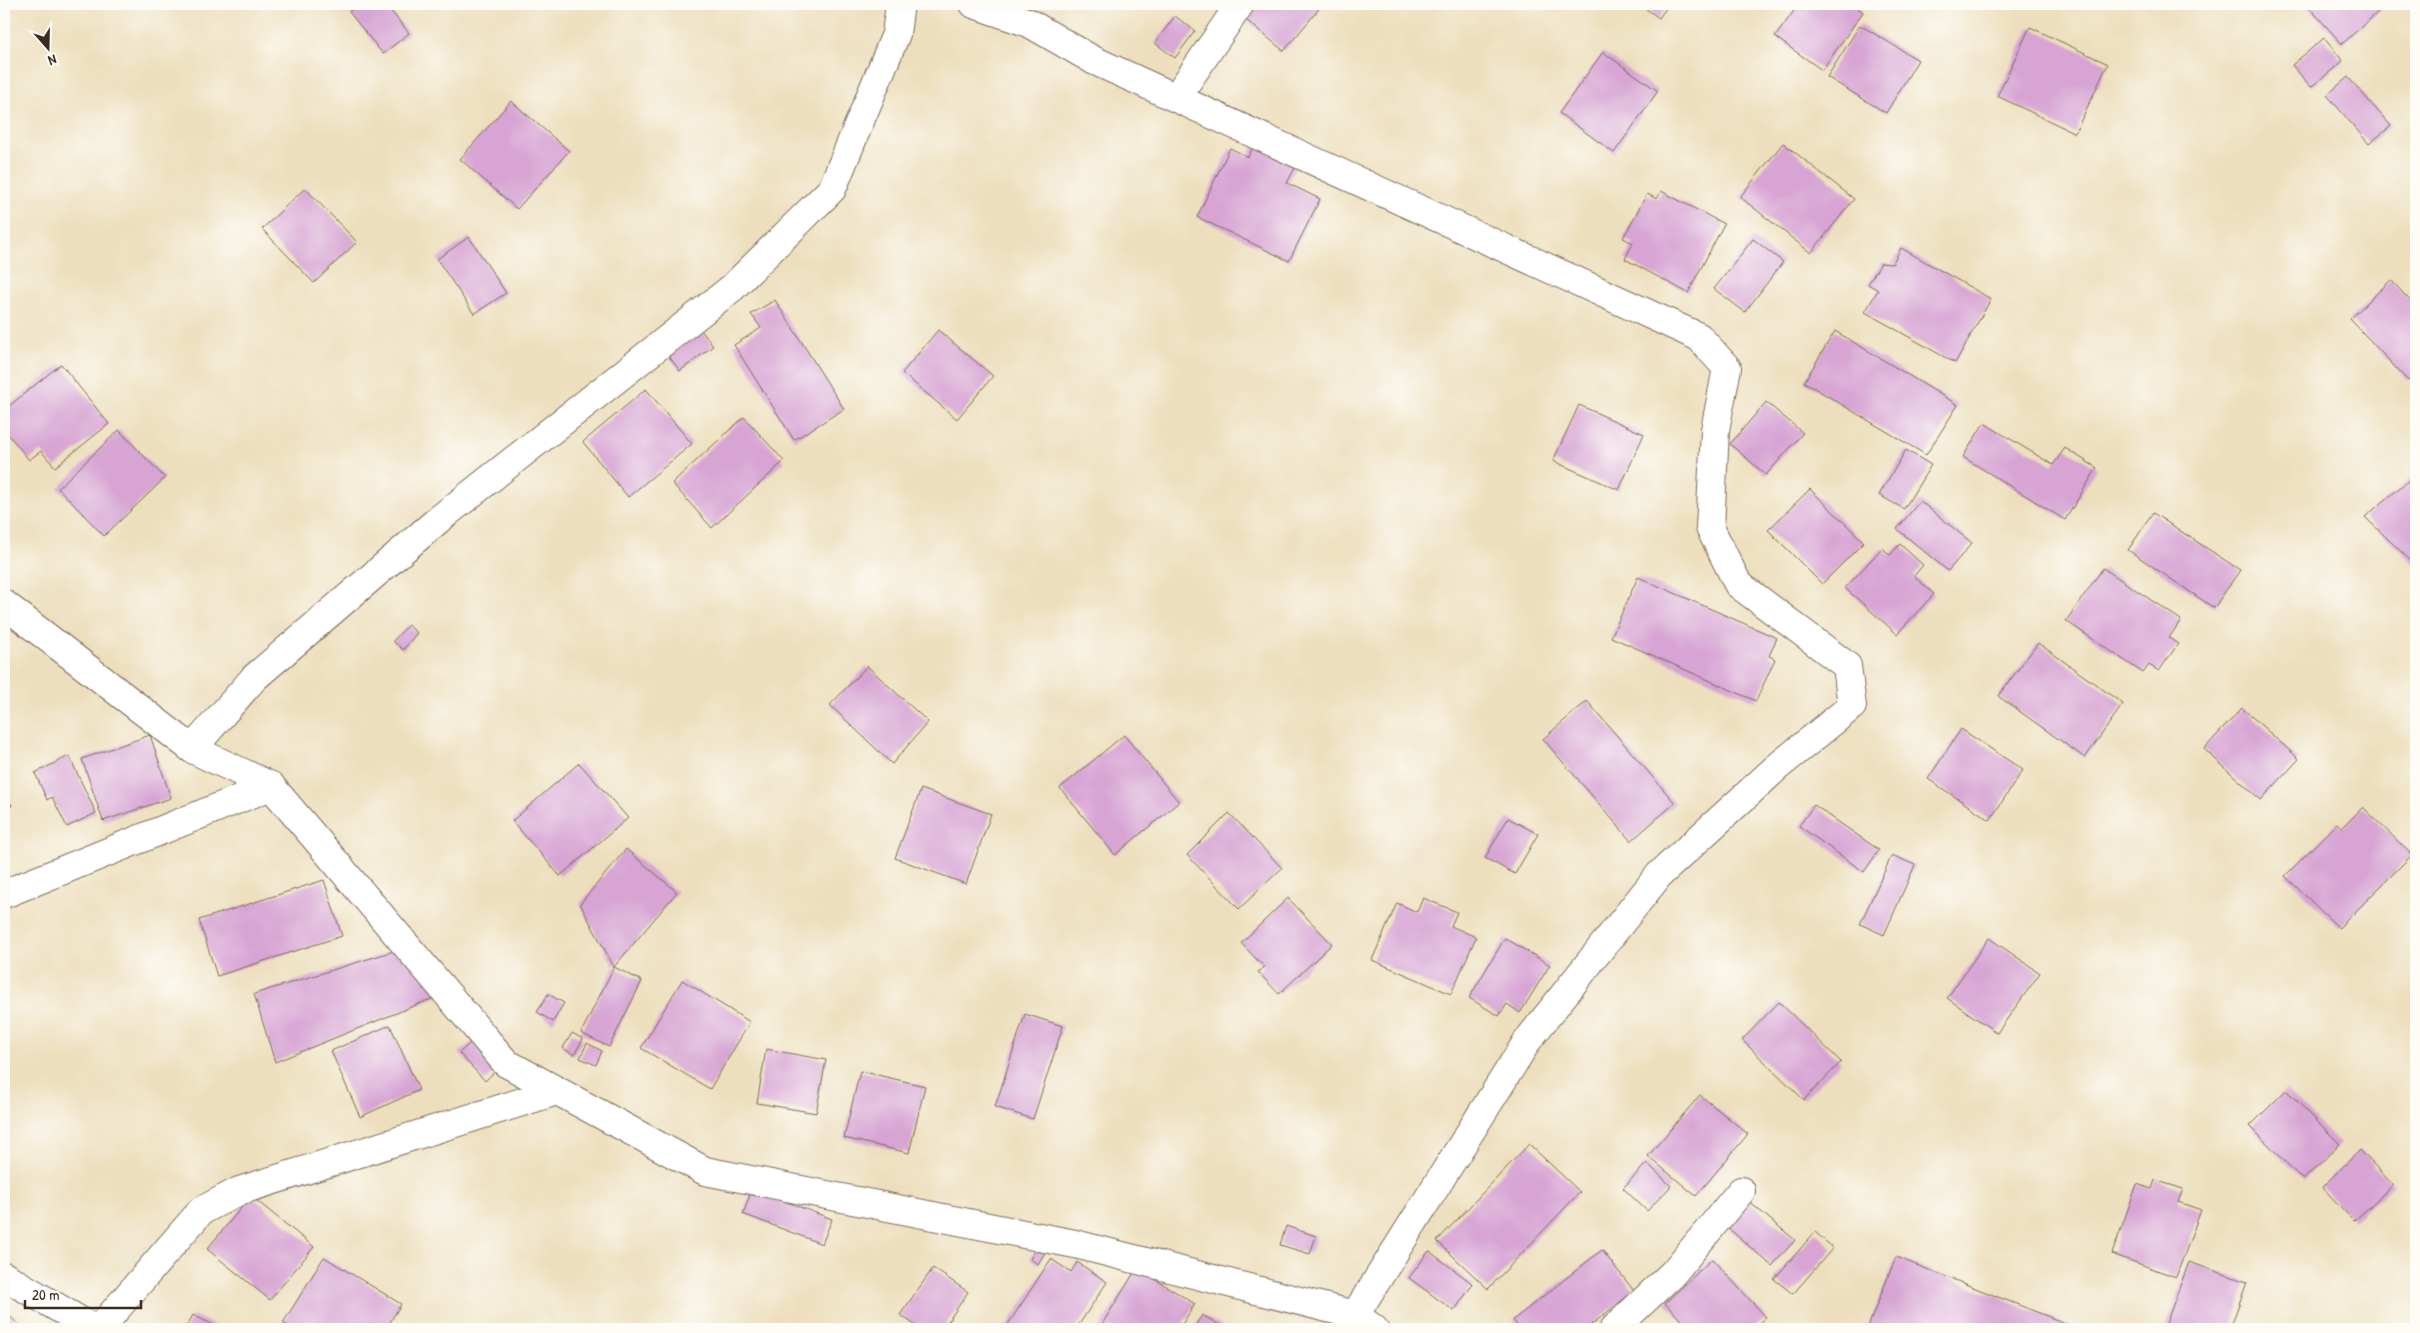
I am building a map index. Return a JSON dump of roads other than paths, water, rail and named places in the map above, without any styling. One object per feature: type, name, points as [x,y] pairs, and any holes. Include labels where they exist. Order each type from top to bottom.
[{"type":"street","points":[[192,749],[260,672],[438,520],[732,288],[832,189],[896,34],[900,4]]},
{"type":"street","points":[[4,604],[192,749],[271,786],[506,1063],[705,1171],[1075,1244],[1364,1322],[1528,1040],[1659,875],[1776,768],[1852,706],[1847,666],[1738,584],[1710,528],[1715,430],[1727,368],[1698,337],[1093,60],[1028,23],[974,4]]},
{"type":"street","points":[[1176,98],[1240,4]]},
{"type":"street","points":[[4,894],[271,786]]},
{"type":"street","points":[[99,1329],[201,1211],[239,1191],[557,1091]]},
{"type":"street","points":[[1614,1329],[1672,1273],[1741,1191]]},
{"type":"street","points":[[4,1276],[94,1329]]}]
